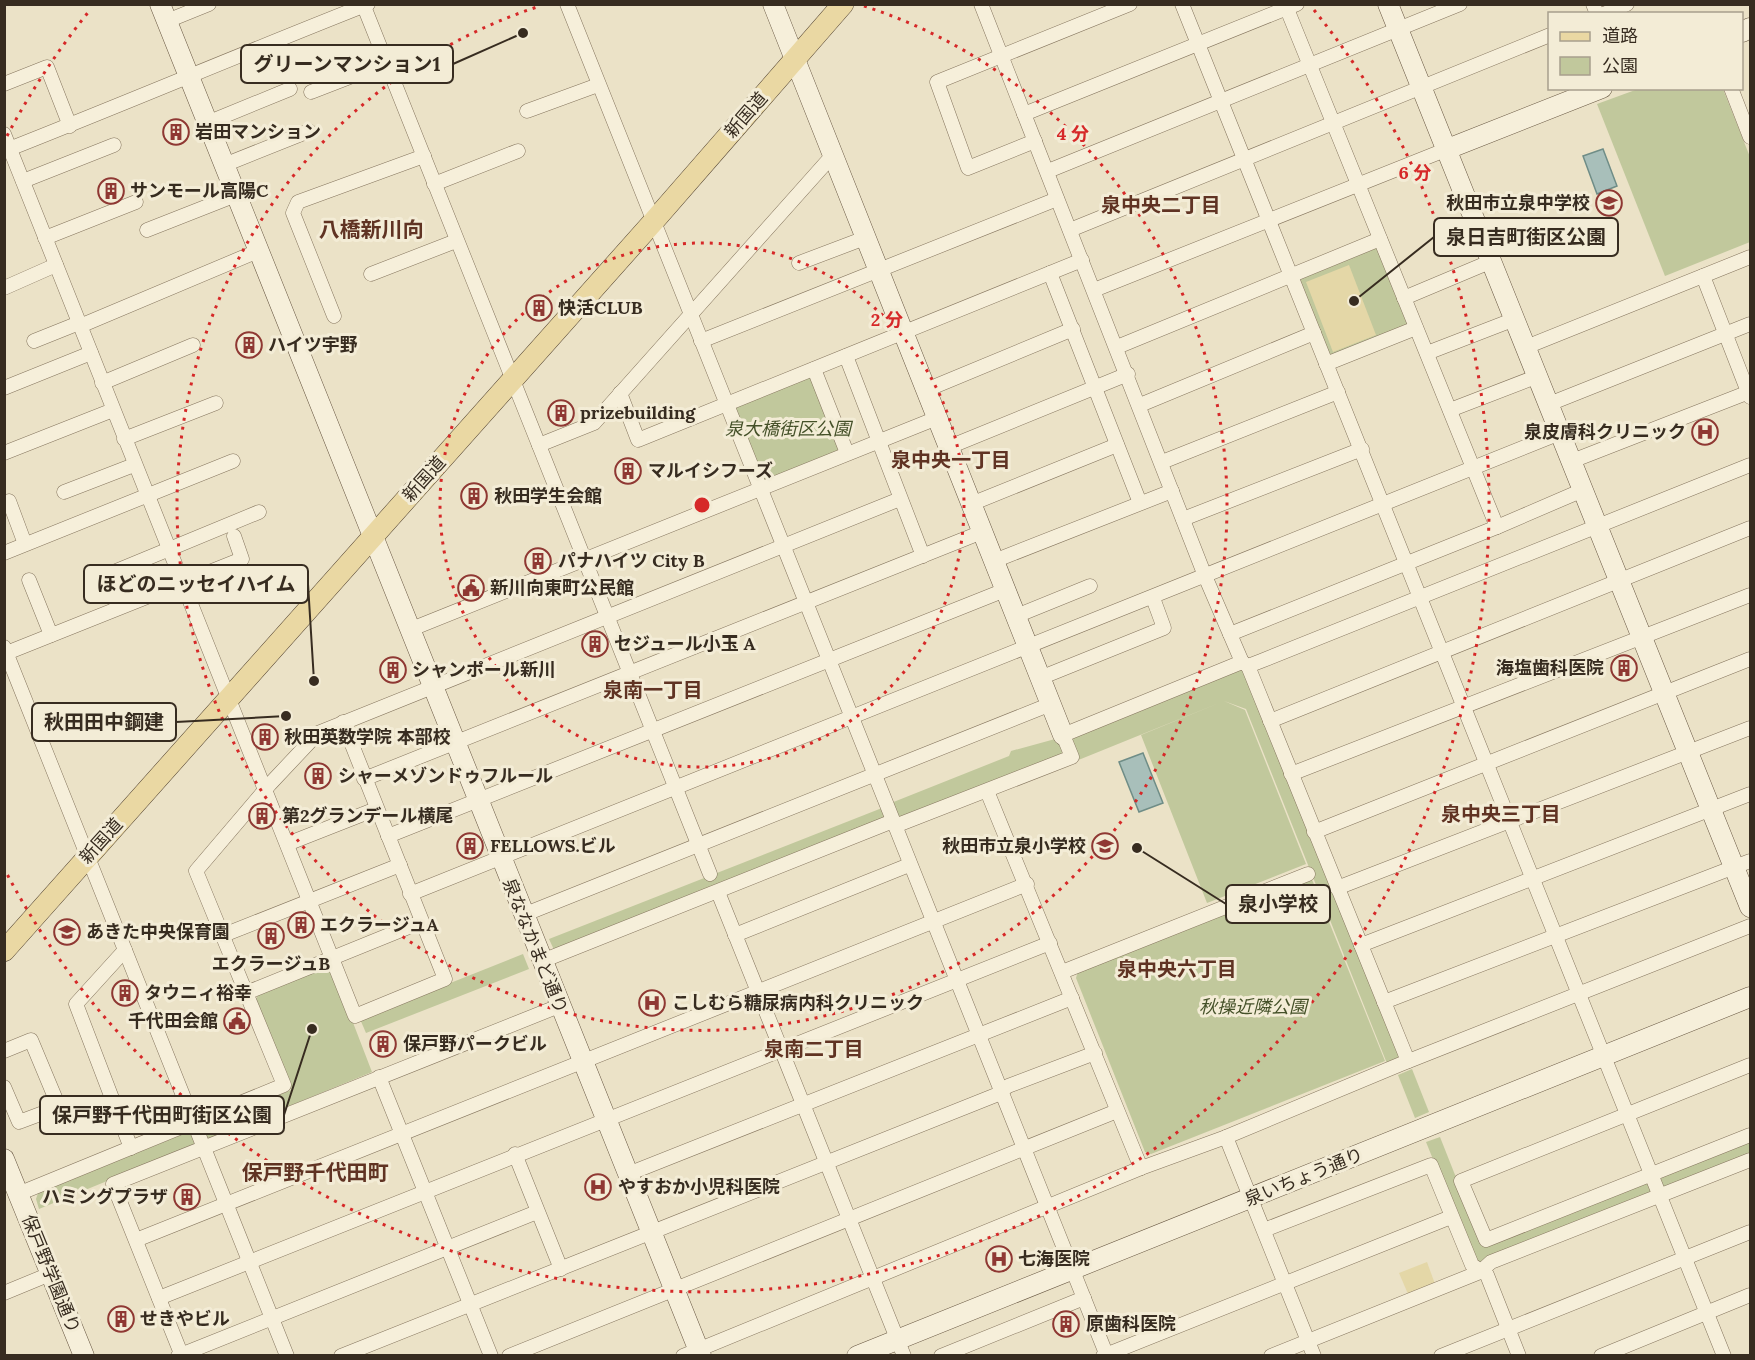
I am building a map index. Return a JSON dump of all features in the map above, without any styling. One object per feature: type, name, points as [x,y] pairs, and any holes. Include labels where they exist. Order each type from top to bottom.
[{"type":"main road","name":"新国道","points":[[4,951],[653,222],[843,4]]},
{"type":"street","points":[[163,13],[209,4]]},
{"type":"street","points":[[567,4],[804,603],[852,717],[1106,1355],[1451,1217]]},
{"type":"street","points":[[542,961],[1072,757],[773,4]]},
{"type":"street","points":[[981,4],[1128,374],[1205,576],[1270,721],[1408,1061]]},
{"type":"street","points":[[1035,141],[968,168],[937,82],[1130,4]]},
{"type":"street","points":[[1182,4],[1724,1356]]},
{"type":"street","points":[[1388,4],[1710,810],[1742,864],[1750,907]]},
{"type":"street","points":[[1048,171],[1460,4]]},
{"type":"street","points":[[1609,12],[1627,4]]},
{"type":"street","points":[[8,150],[365,5],[456,241],[513,378],[710,874]]},
{"type":"street","points":[[1024,114],[1290,6],[1358,185],[1497,527]]},
{"type":"street","name":"泉ななかまど通り","points":[[163,13],[373,535],[477,802],[675,1289],[694,1354]]},
{"type":"street","points":[[1070,230],[1421,85],[1548,36]]},
{"type":"street","points":[[311,92],[386,63]]},
{"type":"street","points":[[4,84],[47,68],[70,126]]},
{"type":"street","points":[[527,111],[598,85]]},
{"type":"street","points":[[207,123],[290,89]]},
{"type":"street","points":[[1094,290],[1597,90]]},
{"type":"street","points":[[1732,90],[1750,137]]},
{"type":"street","points":[[224,165],[309,131]]},
{"type":"street","points":[[4,134],[8,150],[23,181],[308,902],[356,1016],[445,980],[376,809],[344,722]]},
{"type":"street","points":[[23,181],[114,145]]},
{"type":"street","points":[[434,184],[518,151]]},
{"type":"street","points":[[334,316],[293,213],[298,202],[424,156]]},
{"type":"street","points":[[539,445],[594,423],[832,156]]},
{"type":"street","points":[[147,230],[236,195]]},
{"type":"street","points":[[701,341],[1057,199]]},
{"type":"street","points":[[45,238],[136,202]]},
{"type":"street","points":[[799,263],[865,238]]},
{"type":"street","points":[[1117,347],[1380,239]]},
{"type":"street","points":[[371,274],[456,241]]},
{"type":"street","points":[[34,341],[258,251]]},
{"type":"street","points":[[1526,347],[1750,257]]},
{"type":"street","points":[[620,393],[638,440],[1082,260]]},
{"type":"street","points":[[1404,298],[1492,261]]},
{"type":"street","points":[[4,288],[56,265]]},
{"type":"street","points":[[1050,273],[1140,503]]},
{"type":"street","points":[[1572,461],[1750,394],[1703,276]]},
{"type":"street","points":[[1427,352],[1515,319]]},
{"type":"street","points":[[1549,404],[1750,324]]},
{"type":"street","points":[[1326,364],[1416,328]]},
{"type":"street","points":[[926,390],[1073,329]]},
{"type":"street","points":[[1140,405],[1314,333]]},
{"type":"street","points":[[102,383],[193,345]]},
{"type":"street","points":[[4,388],[91,353]]},
{"type":"street","points":[[846,356],[923,556]]},
{"type":"street","points":[[814,369],[847,453]]},
{"type":"street","points":[[949,447],[1128,374]]},
{"type":"street","points":[[1450,410],[1538,376]]},
{"type":"street","points":[[1162,462],[1338,392]]},
{"type":"street","points":[[124,439],[216,403]]},
{"type":"street","points":[[4,453],[113,410]]},
{"type":"street","points":[[409,630],[938,418]]},
{"type":"street","points":[[410,894],[1560,434]]},
{"type":"street","points":[[971,504],[1117,445]]},
{"type":"street","points":[[1183,519],[1362,449]]},
{"type":"street","points":[[4,553],[233,461]]},
{"type":"street","points":[[64,492],[134,465]]},
{"type":"street","points":[[1063,735],[1750,465]]},
{"type":"street","points":[[1230,634],[1583,490]]},
{"type":"street","points":[[994,561],[1172,491]]},
{"type":"street","points":[[18,1194],[284,1085],[196,871],[265,790],[318,733],[900,499]]},
{"type":"street","points":[[9,501],[26,544]]},
{"type":"street","points":[[118,607],[108,581],[109,574],[259,512]]},
{"type":"street","points":[[1270,721],[1750,528]]},
{"type":"street","points":[[364,778],[982,532]]},
{"type":"street","points":[[234,536],[242,559],[181,581],[5,652],[287,1356]]},
{"type":"street","points":[[29,580],[51,635]]},
{"type":"street","points":[[1016,616],[1090,586]]},
{"type":"street","points":[[388,836],[1005,590]]},
{"type":"street","points":[[1291,774],[1750,595]]},
{"type":"street","points":[[1040,678],[1164,628],[1153,598]]},
{"type":"street","points":[[1314,832],[1750,659]]},
{"type":"street","points":[[523,915],[1051,704]]},
{"type":"street","points":[[1337,888],[1750,728]]},
{"type":"street","points":[[987,791],[1027,884],[1141,1168]]},
{"type":"street","points":[[1361,945],[1750,794]]},
{"type":"street","points":[[287,844],[376,809]]},
{"type":"street","points":[[1384,1002],[1742,864]]},
{"type":"street","points":[[735,935],[909,865]]},
{"type":"street","points":[[221,936],[400,866]]},
{"type":"street","points":[[1062,972],[1308,873]]},
{"type":"street","points":[[136,1240],[1027,884]]},
{"type":"street","points":[[718,892],[901,1348]]},
{"type":"street","points":[[246,993],[421,922]]},
{"type":"street","points":[[694,1354],[873,1277],[1047,1206],[1226,1137],[1408,1061],[1750,927]]},
{"type":"street","points":[[159,1298],[780,1048],[1050,943]]},
{"type":"street","points":[[125,950],[75,1004],[131,1148]]},
{"type":"street","name":"泉いちょう通り","points":[[857,1356],[901,1348],[1072,1271],[1750,997]]},
{"type":"street","points":[[628,1174],[1072,998]]},
{"type":"street","points":[[537,1212],[180,1355],[113,1184],[559,1006]]},
{"type":"street","points":[[4,1051],[32,1040],[59,1107],[20,1122],[11,1120],[4,1088]]},
{"type":"street","points":[[341,1356],[996,1095],[1001,1089],[1095,1053]]},
{"type":"street","points":[[1750,1065],[1461,1181],[1486,1240],[1750,1135]]},
{"type":"street","points":[[379,1077],[491,1356]]},
{"type":"street","points":[[509,1356],[1118,1111]]},
{"type":"street","points":[[1226,1137],[1314,1356]]},
{"type":"street","points":[[515,1154],[561,1269]]},
{"type":"street","name":"保戸野学園通り","points":[[4,1159],[84,1356]]},
{"type":"street","points":[[1271,1356],[1480,1272],[1491,1262],[1750,1160]]},
{"type":"street","points":[[1264,1230],[1431,1165],[1472,1265],[1487,1275],[1519,1356]]},
{"type":"street","points":[[1441,1356],[1750,1232]]},
{"type":"street","points":[[4,1293],[50,1274]]},
{"type":"street","points":[[1601,1356],[1750,1295]]},
{"type":"street","points":[[941,1356],[1084,1299]]},
{"type":"green space","points":[[1635,90],[1723,90],[1750,157],[1750,242],[1665,276],[1597,104]]},
{"type":"green space","points":[[1379,247],[1409,323],[1407,327],[1334,357],[1328,355],[1298,280]]},
{"type":"green space","name":"泉大橋街区公園","points":[[809,375],[813,377],[841,449],[839,453],[762,481],[734,409],[735,404]]},
{"type":"green space","points":[[1245,667],[1403,1059],[1388,1066],[1246,709],[1224,701],[1076,761],[897,818],[891,803],[1009,756],[1011,751],[1066,736]]},
{"type":"green space","points":[[1224,701],[1245,710],[1306,864],[1207,903],[1141,735]]},
{"type":"green space","points":[[882,808],[887,821],[555,952],[549,939]]},
{"type":"green space","name":"秋操近隣公園","points":[[1311,877],[1385,1061],[1151,1154],[1145,1152],[1076,978],[1078,971]]},
{"type":"green space","points":[[523,954],[529,969],[366,1033],[360,1019]]},
{"type":"green space","points":[[328,966],[332,968],[372,1072],[39,1209],[36,1199],[38,1193],[291,1090],[256,1000],[258,994]]},
{"type":"green space","points":[[1412,1069],[1429,1112],[1415,1118],[1398,1075]]},
{"type":"green space","points":[[1440,1137],[1482,1243],[1750,1140],[1750,1156],[1482,1264],[1475,1263],[1426,1142]]},
{"type":"sand","points":[[1349,265],[1376,335],[1333,352],[1306,282]]},
{"type":"sand","points":[[1427,1262],[1435,1284],[1408,1294],[1399,1273]]},
{"type":"water","points":[[1603,149],[1617,186],[1597,194],[1583,156]]},
{"type":"water","points":[[1143,753],[1163,803],[1139,812],[1119,762]]},
{"type":"place","name":"グリーンマンション1","points":[[523,33]]},
{"type":"place","name":"岩田マンション","points":[[176,132]]},
{"type":"place","name":"サンモール高陽C","points":[[111,191]]},
{"type":"place","name":"秋田市立泉中学校","points":[[1609,203]]},
{"type":"place","name":"泉日吉町街区公園","points":[[1354,301]]},
{"type":"place","name":"快活CLUB","points":[[539,308]]},
{"type":"place","name":"ハイツ宇野","points":[[249,345]]},
{"type":"place","name":"prizebuilding","points":[[561,413]]},
{"type":"place","name":"泉皮膚科クリニック","points":[[1705,432]]},
{"type":"place","name":"マルイシフーズ","points":[[628,471]]},
{"type":"place","name":"秋田学生会館","points":[[474,496]]},
{"type":"place","name":"パナハイツ City B","points":[[538,561]]},
{"type":"place","name":"新川向東町公民館","points":[[471,588]]},
{"type":"place","name":"セジュール小玉 A","points":[[595,644]]},
{"type":"place","name":"海塩歯科医院","points":[[1624,668]]},
{"type":"place","name":"シャンポール新川","points":[[393,670]]},
{"type":"place","name":"ほどのニッセイハイム","points":[[314,681]]},
{"type":"place","name":"秋田田中鋼建","points":[[286,716]]},
{"type":"place","name":"秋田英数学院 本部校","points":[[265,737]]},
{"type":"place","name":"シャーメゾンドゥフルール","points":[[318,776]]},
{"type":"place","name":"第2グランデール横尾","points":[[262,816]]},
{"type":"place","name":"FELLOWS.ビル","points":[[470,846]]},
{"type":"place","name":"秋田市立泉小学校","points":[[1105,846]]},
{"type":"place","name":"泉小学校","points":[[1137,848]]},
{"type":"place","name":"エクラージュA","points":[[301,925]]},
{"type":"place","name":"あきた中央保育園","points":[[67,932]]},
{"type":"place","name":"エクラージュB","points":[[271,936]]},
{"type":"place","name":"タウニィ裕幸","points":[[125,993]]},
{"type":"place","name":"こしむら糖尿病内科クリニック","points":[[652,1003]]},
{"type":"place","name":"千代田会館","points":[[237,1021]]},
{"type":"place","name":"保戸野千代田町街区公園","points":[[312,1029]]},
{"type":"place","name":"保戸野パークビル","points":[[383,1044]]},
{"type":"place","name":"やすおか小児科医院","points":[[598,1187]]},
{"type":"place","name":"ハミングプラザ","points":[[187,1197]]},
{"type":"place","name":"七海医院","points":[[999,1259]]},
{"type":"place","name":"せきやビル","points":[[121,1319]]},
{"type":"place","name":"原歯科医院","points":[[1066,1324]]},
{"type":"district","name":"泉中央二丁目","points":[[1161,205]]},
{"type":"district","name":"八橋新川向","points":[[371,230]]},
{"type":"district","name":"泉中央一丁目","points":[[951,460]]},
{"type":"district","name":"泉南一丁目","points":[[653,690]]},
{"type":"district","name":"泉中央三丁目","points":[[1501,814]]},
{"type":"district","name":"泉中央六丁目","points":[[1177,969]]},
{"type":"district","name":"泉南二丁目","points":[[814,1049]]},
{"type":"district","name":"保戸野千代田町","points":[[315,1173]]}]
